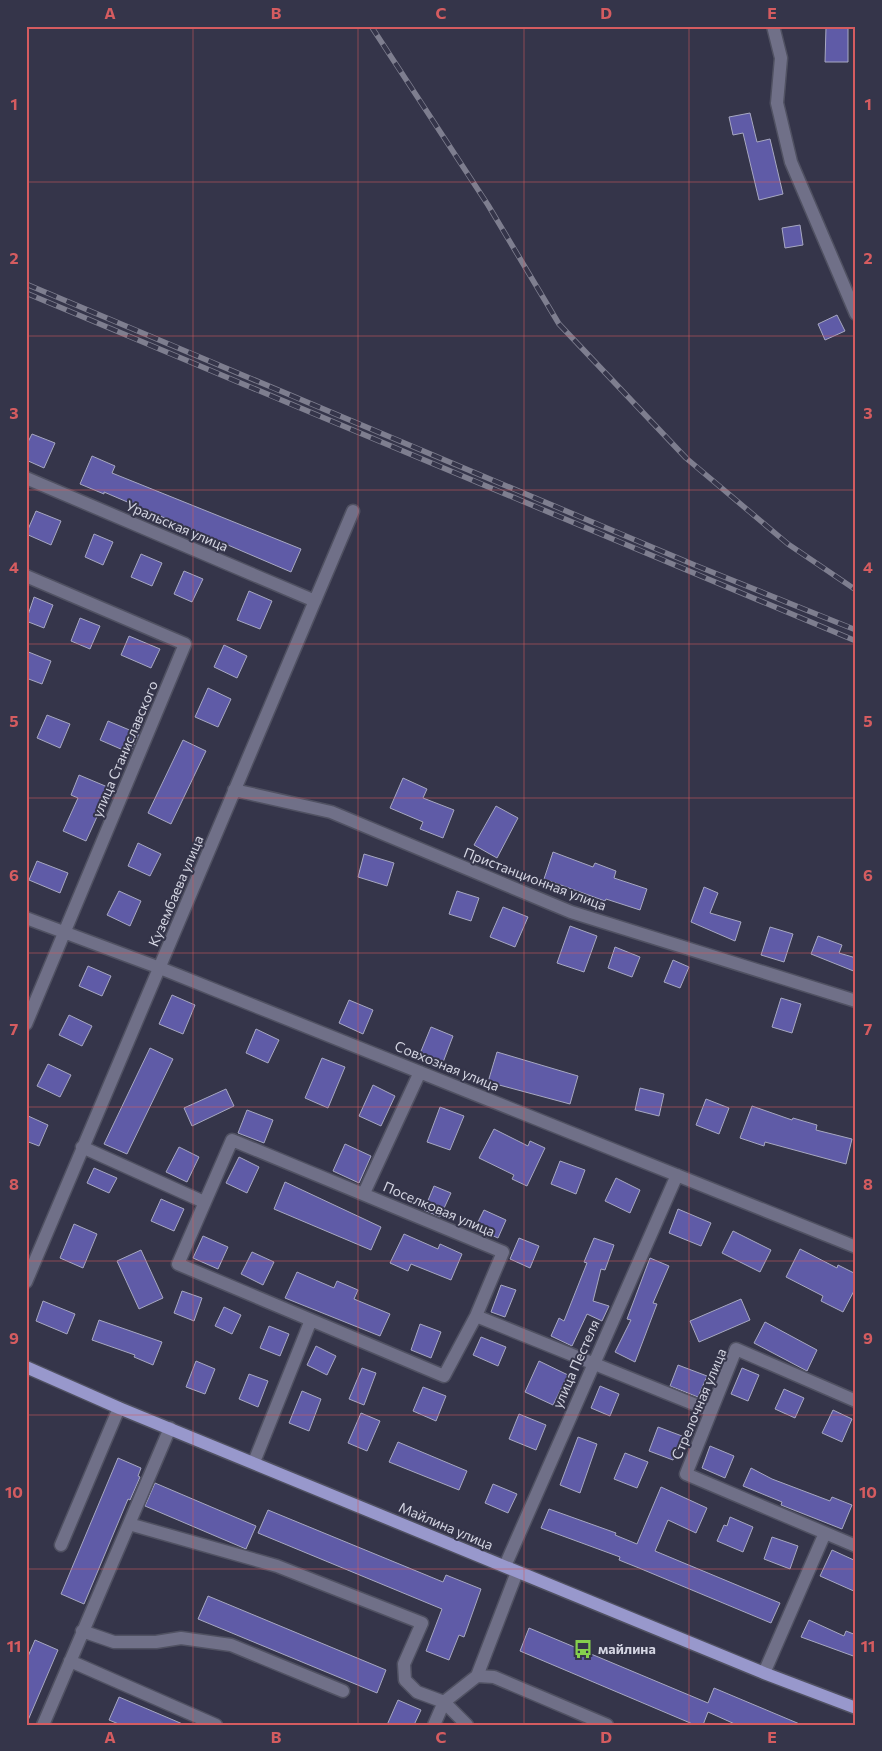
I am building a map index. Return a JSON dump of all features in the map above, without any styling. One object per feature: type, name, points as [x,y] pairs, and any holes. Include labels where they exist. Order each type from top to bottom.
[{"type":"main road","name":"Майлина улица","points":[[26,1367],[119,1408],[254,1462],[517,1572],[764,1673],[856,1708]]},
{"type":"street","points":[[773,26],[781,58],[778,103],[790,162],[856,314]]},
{"type":"street","name":"Уральская улица","points":[[26,478],[315,601]]},
{"type":"street","name":"Кузембаева улица","points":[[26,1282],[353,511]]},
{"type":"street","name":"улица Станиславского","points":[[26,576],[185,644],[26,1024]]},
{"type":"street","name":"Пристанционная улица","points":[[234,790],[331,812],[570,912],[856,1001]]},
{"type":"street","name":"Совхозная улица","points":[[26,918],[160,968],[856,1247]]},
{"type":"street","points":[[364,1193],[420,1072]]},
{"type":"street","name":"Поселковая улица","points":[[232,1140],[503,1252],[476,1316],[444,1376],[178,1264],[204,1202],[232,1140]]},
{"type":"street","points":[[82,1147],[204,1202]]},
{"type":"street","name":"улица Пестеля","points":[[505,1566],[677,1174]]},
{"type":"street","points":[[476,1316],[711,1411]]},
{"type":"street","points":[[254,1462],[311,1320]]},
{"type":"street","name":"Стрелочная улица","points":[[856,1402],[736,1348],[686,1474],[856,1546]]},
{"type":"street","points":[[60,1545],[119,1408]]},
{"type":"street","points":[[43,1725],[170,1428]]},
{"type":"street","points":[[129,1524],[277,1566],[422,1623],[404,1664],[405,1680],[417,1692],[444,1702],[468,1724]]},
{"type":"street","points":[[764,1673],[825,1533]]},
{"type":"street","points":[[434,1725],[444,1702],[477,1676],[517,1572]]},
{"type":"street","points":[[82,1631],[114,1642],[156,1642],[181,1638],[231,1645],[344,1691]]},
{"type":"street","points":[[70,1661],[216,1725]]},
{"type":"street","points":[[477,1676],[494,1677],[607,1725]]},
{"type":"building","points":[[826,27],[848,27],[848,62],[825,62]]},
{"type":"building","points":[[750,113],[757,142],[770,139],[783,194],[759,200],[743,133],[733,135],[729,117]]},
{"type":"building","points":[[800,225],[803,245],[785,248],[782,228]]},
{"type":"building","points":[[837,315],[845,331],[825,340],[818,324]]},
{"type":"building","points":[[32,434],[55,443],[44,468],[26,460],[26,446]]},
{"type":"building","points":[[92,456],[115,466],[112,473],[301,549],[291,572],[104,492],[104,494],[80,484]]},
{"type":"building","points":[[36,511],[61,521],[51,545],[26,534]]},
{"type":"building","points":[[94,534],[113,542],[103,565],[85,557]]},
{"type":"building","points":[[141,554],[162,563],[152,586],[131,577]]},
{"type":"building","points":[[184,571],[203,579],[192,602],[174,594]]},
{"type":"building","points":[[249,591],[272,601],[260,629],[237,620]]},
{"type":"building","points":[[34,597],[53,605],[44,628],[26,621]]},
{"type":"building","points":[[80,618],[100,626],[90,649],[71,641]]},
{"type":"building","points":[[129,636],[160,649],[151,668],[121,655]]},
{"type":"building","points":[[224,645],[247,656],[237,678],[214,667]]},
{"type":"building","points":[[26,651],[51,661],[42,684],[26,678]]},
{"type":"building","points":[[208,688],[231,699],[218,727],[195,717]]},
{"type":"building","points":[[47,715],[70,724],[60,748],[37,738]]},
{"type":"building","points":[[108,721],[139,734],[130,753],[100,740]]},
{"type":"building","points":[[183,740],[206,751],[171,824],[148,813]]},
{"type":"building","points":[[79,775],[110,788],[86,841],[63,831],[78,798],[71,795]]},
{"type":"building","points":[[403,778],[427,789],[423,798],[454,810],[443,838],[420,829],[423,822],[390,808]]},
{"type":"building","points":[[496,806],[518,818],[497,858],[474,845]]},
{"type":"building","points":[[138,843],[161,854],[150,876],[128,866]]},
{"type":"building","points":[[553,852],[593,867],[595,863],[616,871],[614,878],[647,889],[640,910],[606,899],[605,901],[544,879]]},
{"type":"building","points":[[364,854],[394,863],[387,886],[358,877]]},
{"type":"building","points":[[37,861],[68,873],[60,893],[29,880]]},
{"type":"building","points":[[704,887],[718,893],[710,913],[741,922],[735,941],[691,922]]},
{"type":"building","points":[[119,891],[141,901],[130,926],[107,915]]},
{"type":"building","points":[[457,891],[479,898],[471,921],[449,914]]},
{"type":"building","points":[[503,907],[528,917],[515,947],[490,937]]},
{"type":"building","points":[[570,926],[597,936],[584,972],[557,963]]},
{"type":"building","points":[[770,927],[793,934],[784,962],[761,955]]},
{"type":"building","points":[[818,936],[842,945],[839,953],[856,958],[856,972],[811,954]]},
{"type":"building","points":[[615,947],[640,957],[632,977],[608,968]]},
{"type":"building","points":[[673,960],[689,967],[680,988],[664,982]]},
{"type":"building","points":[[88,966],[111,976],[102,996],[79,986]]},
{"type":"building","points":[[172,995],[195,1005],[183,1034],[159,1024]]},
{"type":"building","points":[[781,998],[801,1004],[792,1033],[772,1027]]},
{"type":"building","points":[[349,1000],[373,1010],[363,1034],[339,1023]]},
{"type":"building","points":[[69,1015],[92,1026],[82,1046],[59,1035]]},
{"type":"building","points":[[431,1027],[453,1036],[442,1065],[419,1056]]},
{"type":"building","points":[[256,1029],[279,1040],[268,1063],[246,1053]]},
{"type":"building","points":[[150,1048],[173,1059],[127,1154],[104,1144]]},
{"type":"building","points":[[497,1052],[578,1076],[570,1104],[488,1082]]},
{"type":"building","points":[[322,1058],[345,1067],[328,1108],[305,1098]]},
{"type":"building","points":[[48,1064],[71,1075],[60,1097],[37,1086]]},
{"type":"building","points":[[373,1085],[395,1096],[381,1126],[359,1116]]},
{"type":"building","points":[[640,1088],[664,1094],[659,1116],[635,1110]]},
{"type":"building","points":[[226,1089],[234,1106],[192,1126],[184,1108]]},
{"type":"building","points":[[706,1099],[729,1108],[719,1134],[696,1125]]},
{"type":"building","points":[[752,1106],[792,1120],[793,1118],[817,1125],[816,1130],[852,1139],[846,1164],[765,1142],[764,1146],[740,1138]]},
{"type":"building","points":[[440,1107],[464,1116],[450,1150],[427,1142]]},
{"type":"building","points":[[247,1110],[273,1120],[264,1143],[238,1133]]},
{"type":"building","points":[[26,1115],[48,1125],[39,1146],[26,1141]]},
{"type":"building","points":[[494,1129],[528,1146],[530,1141],[545,1148],[527,1186],[512,1179],[514,1175],[479,1158]]},
{"type":"building","points":[[345,1144],[371,1156],[359,1183],[333,1171]]},
{"type":"building","points":[[179,1147],[199,1157],[187,1182],[166,1172]]},
{"type":"building","points":[[239,1157],[259,1167],[247,1193],[226,1183]]},
{"type":"building","points":[[560,1161],[585,1170],[576,1194],[551,1184]]},
{"type":"building","points":[[94,1168],[117,1178],[109,1193],[87,1183]]},
{"type":"building","points":[[616,1178],[640,1190],[630,1213],[605,1201]]},
{"type":"building","points":[[285,1182],[381,1227],[371,1250],[274,1209]]},
{"type":"building","points":[[434,1186],[451,1193],[440,1217],[424,1210]]},
{"type":"building","points":[[161,1199],[184,1209],[174,1231],[151,1221]]},
{"type":"building","points":[[678,1209],[711,1223],[701,1246],[669,1233]]},
{"type":"building","points":[[484,1210],[506,1220],[498,1238],[475,1228]]},
{"type":"building","points":[[74,1224],[97,1234],[83,1268],[60,1258]]},
{"type":"building","points":[[733,1231],[771,1250],[760,1272],[722,1253]]},
{"type":"building","points":[[404,1234],[438,1249],[440,1244],[462,1254],[451,1280],[411,1264],[408,1271],[390,1263]]},
{"type":"building","points":[[203,1236],[228,1247],[218,1269],[193,1258]]},
{"type":"building","points":[[519,1238],[539,1246],[530,1268],[510,1259]]},
{"type":"building","points":[[594,1238],[614,1245],[605,1270],[601,1269],[593,1301],[609,1306],[602,1321],[587,1314],[572,1346],[551,1336],[559,1318],[564,1321],[587,1263],[584,1262]]},
{"type":"building","points":[[800,1249],[837,1268],[838,1265],[856,1274],[856,1287],[843,1312],[821,1301],[823,1296],[786,1277]]},
{"type":"building","points":[[141,1250],[163,1298],[139,1309],[117,1261]]},
{"type":"building","points":[[252,1252],[274,1262],[263,1285],[241,1274]]},
{"type":"building","points":[[650,1258],[669,1266],[653,1303],[657,1304],[635,1362],[615,1352],[631,1320],[627,1319]]},
{"type":"building","points":[[297,1272],[334,1288],[337,1281],[358,1290],[354,1299],[390,1314],[380,1336],[285,1298]]},
{"type":"building","points":[[501,1285],[516,1290],[505,1317],[491,1312]]},
{"type":"building","points":[[182,1291],[202,1298],[194,1321],[174,1313]]},
{"type":"building","points":[[741,1299],[750,1320],[699,1342],[690,1321]]},
{"type":"building","points":[[43,1301],[75,1314],[67,1334],[36,1321]]},
{"type":"building","points":[[224,1307],[241,1315],[232,1334],[215,1326]]},
{"type":"building","points":[[99,1320],[162,1342],[153,1365],[134,1357],[135,1355],[92,1340]]},
{"type":"building","points":[[765,1322],[817,1350],[807,1371],[754,1343]]},
{"type":"building","points":[[420,1324],[441,1332],[431,1358],[411,1350]]},
{"type":"building","points":[[269,1326],[289,1334],[280,1356],[260,1348]]},
{"type":"building","points":[[481,1337],[506,1347],[498,1366],[473,1355]]},
{"type":"building","points":[[316,1346],[336,1356],[327,1375],[307,1365]]},
{"type":"building","points":[[196,1361],[215,1369],[205,1394],[186,1387]]},
{"type":"building","points":[[539,1361],[568,1375],[553,1405],[525,1392]]},
{"type":"building","points":[[678,1365],[707,1376],[698,1397],[670,1386]]},
{"type":"building","points":[[362,1368],[376,1373],[364,1405],[349,1399]]},
{"type":"building","points":[[742,1368],[759,1375],[748,1401],[731,1394]]},
{"type":"building","points":[[249,1374],[268,1381],[258,1407],[239,1399]]},
{"type":"building","points":[[600,1386],[619,1394],[610,1416],[591,1408]]},
{"type":"building","points":[[423,1387],[446,1396],[436,1421],[413,1411]]},
{"type":"building","points":[[784,1389],[804,1398],[795,1418],[775,1409]]},
{"type":"building","points":[[302,1391],[321,1399],[309,1431],[289,1423]]},
{"type":"building","points":[[833,1410],[852,1419],[842,1442],[822,1433]]},
{"type":"building","points":[[361,1413],[380,1421],[367,1451],[348,1443]]},
{"type":"building","points":[[519,1414],[546,1425],[536,1450],[509,1439]]},
{"type":"building","points":[[658,1427],[682,1436],[673,1460],[649,1451]]},
{"type":"building","points":[[578,1437],[597,1444],[580,1493],[560,1485]]},
{"type":"building","points":[[398,1442],[467,1471],[459,1490],[389,1462]]},
{"type":"building","points":[[710,1446],[734,1456],[725,1478],[702,1468]]},
{"type":"building","points":[[625,1453],[648,1462],[637,1488],[614,1479]]},
{"type":"building","points":[[118,1458],[141,1468],[138,1476],[140,1477],[130,1500],[128,1499],[84,1604],[61,1594]]},
{"type":"building","points":[[751,1468],[772,1479],[830,1501],[832,1497],[852,1505],[842,1529],[781,1505],[782,1502],[743,1486]]},
{"type":"building","points":[[155,1483],[256,1526],[246,1549],[145,1506]]},
{"type":"building","points":[[493,1484],[517,1494],[508,1513],[485,1503]]},
{"type":"building","points":[[661,1487],[707,1508],[696,1533],[668,1520],[655,1551],[780,1603],[771,1623],[619,1560],[620,1557],[541,1528],[549,1509],[616,1533],[615,1535],[637,1544]]},
{"type":"building","points":[[268,1510],[443,1582],[446,1575],[481,1589],[464,1637],[459,1635],[449,1660],[426,1651],[442,1609],[258,1533]]},
{"type":"building","points":[[730,1517],[753,1527],[743,1552],[717,1541],[724,1525],[727,1526]]},
{"type":"building","points":[[772,1537],[798,1546],[790,1569],[764,1559]]},
{"type":"building","points":[[832,1550],[856,1561],[856,1592],[820,1576]]},
{"type":"building","points":[[208,1596],[386,1670],[377,1693],[198,1619]]},
{"type":"building","points":[[809,1620],[844,1636],[846,1631],[856,1635],[856,1657],[801,1637]]},
{"type":"building","points":[[529,1628],[708,1703],[714,1688],[802,1725],[737,1725],[708,1712],[703,1725],[695,1725],[520,1651]]},
{"type":"building","points":[[35,1640],[58,1650],[26,1725],[26,1661]]},
{"type":"building","points":[[119,1697],[185,1725],[121,1725],[109,1720]]},
{"type":"building","points":[[398,1700],[421,1710],[414,1725],[387,1725]]},
{"type":"railway","points":[[371,26],[488,205],[559,324],[686,458],[788,544],[856,590]]},
{"type":"railway","points":[[26,284],[697,566],[856,630]]},
{"type":"railway","points":[[26,293],[856,641]]},
{"type":"place","name":"майлина","points":[[583,1649]]}]
